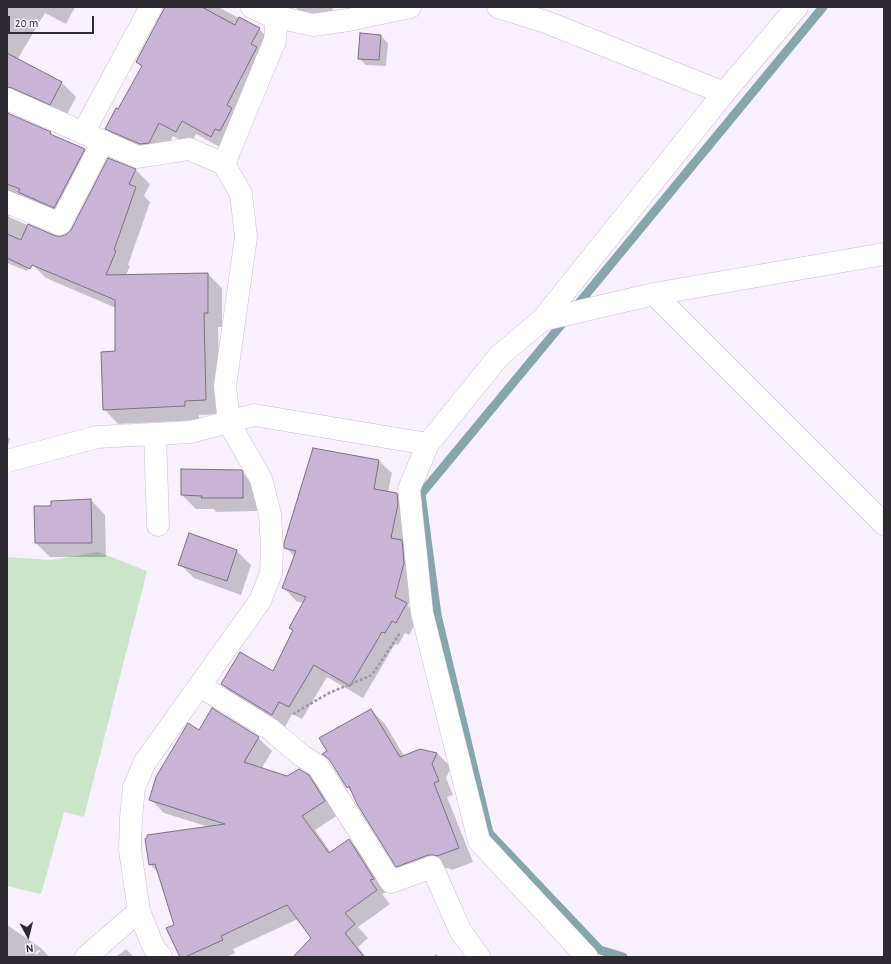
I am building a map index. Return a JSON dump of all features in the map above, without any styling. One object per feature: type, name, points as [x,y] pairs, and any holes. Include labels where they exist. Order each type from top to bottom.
[{"type":"street","points":[[83,133],[151,7]]},
{"type":"street","points":[[252,7],[269,15],[277,12],[314,25],[348,20],[410,7]]},
{"type":"street","points":[[498,7],[546,22],[724,93]]},
{"type":"street","points":[[587,957],[479,841],[422,613],[409,489],[428,444],[499,356],[542,320],[724,93],[797,7]]},
{"type":"street","points":[[224,164],[275,40],[277,12]]},
{"type":"street","points":[[7,99],[138,157],[189,149],[224,164],[241,194],[246,237],[225,386],[229,423],[261,479],[270,514],[272,547],[271,573],[260,601],[145,762],[134,787],[130,850],[139,912],[153,946],[161,957]]},
{"type":"street","points":[[7,202],[60,224],[103,141]]},
{"type":"street","points":[[542,320],[654,294],[884,254]]},
{"type":"street","points":[[654,294],[884,524]]},
{"type":"street","points":[[7,461],[97,437],[191,432],[229,423],[254,415],[428,444]]},
{"type":"street","points":[[155,434],[158,525]]},
{"type":"street","points":[[200,686],[270,729],[302,756],[318,766],[391,882],[432,867],[460,930],[480,957]]},
{"type":"street","points":[[86,957],[139,912]]},
{"type":"path","points":[[270,729],[329,693],[372,675],[407,622],[422,613]]},
{"type":"green space","points":[[98,552],[147,571],[84,817],[64,812],[41,894],[7,886],[7,557],[52,560]]},
{"type":"building","points":[[165,7],[202,7],[235,25],[239,17],[260,28],[251,44],[257,47],[227,105],[232,108],[220,131],[215,129],[211,137],[182,121],[176,132],[159,123],[149,143],[140,144],[105,129],[142,66],[136,62]]},
{"type":"building","points":[[360,33],[381,35],[379,60],[358,59]]},
{"type":"building","points":[[7,53],[62,82],[50,105],[7,87]]},
{"type":"building","points":[[7,113],[85,149],[54,208],[18,192],[20,189],[7,184]]},
{"type":"building","points":[[108,158],[136,169],[129,184],[136,187],[114,250],[116,251],[106,275],[208,273],[208,313],[204,313],[206,400],[185,401],[185,406],[103,410],[101,352],[115,351],[115,300],[32,265],[30,269],[7,258],[7,234],[21,240],[28,224],[56,236],[67,234],[71,230]]},
{"type":"building","points":[[313,448],[379,460],[374,489],[397,493],[398,504],[391,538],[402,540],[404,563],[395,597],[407,603],[396,623],[392,621],[385,633],[382,632],[350,686],[314,665],[289,707],[279,702],[272,715],[221,684],[240,652],[273,671],[293,630],[289,628],[306,597],[282,588],[296,551],[284,548],[284,543]]},
{"type":"building","points":[[181,469],[242,470],[243,498],[201,498],[202,496],[181,495]]},
{"type":"building","points":[[91,499],[92,543],[35,543],[34,506],[51,506],[51,501]]},
{"type":"building","points":[[189,533],[237,550],[227,581],[178,565]]},
{"type":"building","points":[[212,708],[259,737],[244,762],[287,776],[299,769],[309,775],[325,801],[302,816],[329,853],[349,839],[374,879],[370,880],[377,890],[345,913],[355,924],[345,933],[364,957],[293,957],[311,938],[287,905],[221,936],[223,940],[185,957],[180,957],[166,928],[174,925],[155,864],[149,865],[145,839],[147,838],[147,835],[225,824],[149,800],[156,777],[188,723],[199,730]]},
{"type":"building","points":[[371,709],[400,757],[420,749],[437,753],[432,764],[439,781],[434,783],[459,848],[437,856],[428,855],[396,867],[357,804],[349,786],[347,788],[329,759],[322,754],[327,751],[319,738]]},
{"type":"waterway","points":[[574,309],[823,7]]},
{"type":"waterway","points":[[566,319],[421,494],[437,615],[489,833],[600,950],[623,957]]}]
